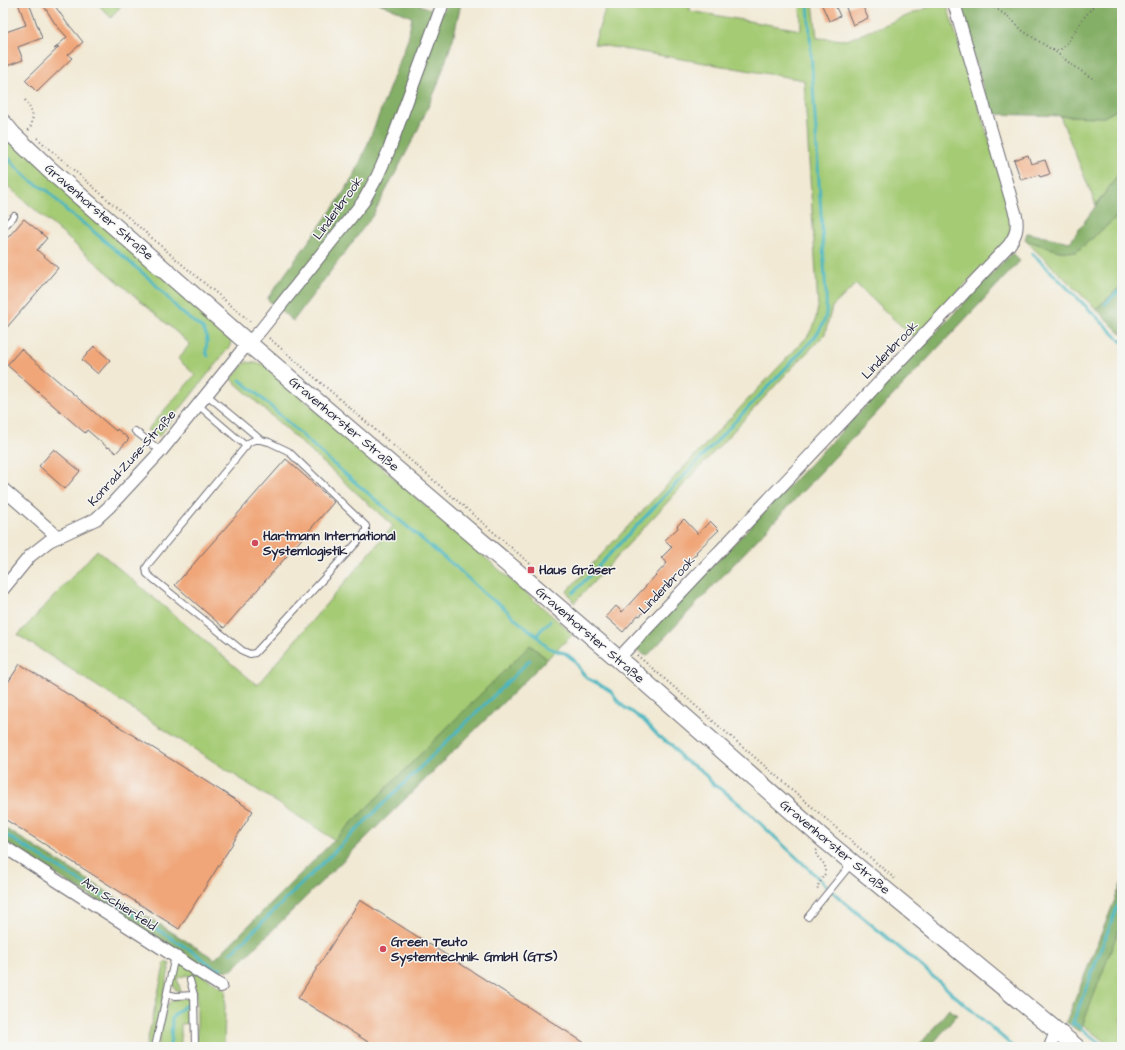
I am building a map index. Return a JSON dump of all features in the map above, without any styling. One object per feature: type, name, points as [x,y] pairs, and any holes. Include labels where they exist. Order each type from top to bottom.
[{"type":"main road","name":"Gravenhorster Straße","points":[[3,123],[50,170],[248,343],[618,658],[852,862],[1076,1047]]},
{"type":"street","name":"Lindenbrook","points":[[618,658],[1004,251],[1014,238],[1017,226],[1016,216],[954,3]]},
{"type":"street","name":"Lindenbrook","points":[[248,343],[260,331],[363,202],[378,178],[440,4]]},
{"type":"street","name":"Konrad-Zuse-Straße","points":[[3,588],[30,556],[50,541],[96,519],[110,506],[161,451],[248,343]]},
{"type":"street","points":[[3,490],[58,537]]},
{"type":"street","name":"Am Schierfeld","points":[[3,846],[221,986]]},
{"type":"street","points":[[1050,1047],[1056,1031]]},
{"type":"lane","points":[[3,228],[14,216]]},
{"type":"lane","points":[[206,395],[261,440]]},
{"type":"lane","points":[[198,405],[246,446]]},
{"type":"lane","points":[[135,431],[161,451]]},
{"type":"lane","points":[[254,440],[261,440],[288,451],[366,526],[363,536],[255,653],[250,654],[243,651],[146,574],[146,568],[150,562],[246,446],[254,440]]},
{"type":"lane","points":[[808,917],[852,862]]},
{"type":"lane","points":[[155,1047],[175,956]]},
{"type":"lane","points":[[190,980],[194,995],[195,1047]]},
{"type":"lane","points":[[167,994],[176,996],[194,995]]},
{"type":"path","points":[[988,3],[1010,18],[1022,31],[1095,80]]},
{"type":"path","points":[[1052,50],[1060,50],[1067,43],[1082,20],[1096,3]]},
{"type":"path","points":[[20,141],[33,123],[31,110],[25,100]]},
{"type":"green space","points":[[97,3],[123,3],[111,18]]},
{"type":"green space","points":[[379,3],[415,3],[442,14],[447,3],[461,3],[453,39],[436,89],[415,136],[373,215],[293,321],[267,299],[338,201],[354,176],[408,39],[412,17]]},
{"type":"green space","points":[[607,3],[690,3],[690,11],[801,30],[800,3],[813,3],[817,38],[847,40],[939,3],[946,3],[1011,209],[1011,229],[1008,239],[914,338],[856,284],[832,307],[825,334],[574,603],[567,591],[808,336],[815,323],[818,307],[804,80],[594,44]]},
{"type":"green space","points":[[959,3],[1122,3],[1122,107],[1104,117],[990,114]]},
{"type":"green space","points":[[1122,107],[1122,169],[1096,205],[1060,116],[1104,117]]},
{"type":"green space","points":[[3,128],[228,333],[231,340],[230,346],[159,436],[147,430],[195,375],[178,359],[190,344],[10,188],[3,180]]},
{"type":"green space","points":[[1122,169],[1122,220],[1118,216],[1076,252],[1059,251],[1025,240],[1027,233],[1070,242]]},
{"type":"green space","points":[[1118,216],[1122,220],[1122,285],[1096,309],[1025,240],[1059,251],[1076,252]]},
{"type":"green space","points":[[1012,253],[1020,261],[647,656],[633,649]]},
{"type":"green space","points":[[1122,285],[1122,335],[1096,309]]},
{"type":"green space","points":[[246,362],[263,364],[573,634],[547,659],[530,645],[335,840],[18,635],[97,550],[257,685],[393,526],[231,379]]},
{"type":"green space","points":[[530,645],[547,659],[232,970],[209,971],[3,841],[3,827],[215,959]]},
{"type":"green space","points":[[1122,882],[1122,921],[1080,1032],[1066,1022]]},
{"type":"green space","points":[[1122,921],[1122,1047],[1111,1047],[1082,1024]]},
{"type":"green space","points":[[165,962],[170,964],[153,1047],[146,1047]]},
{"type":"green space","points":[[182,964],[187,965],[226,990],[224,1047],[197,1047],[197,993],[193,979],[187,975],[177,978],[181,992],[174,988],[172,981],[177,968]]},
{"type":"green space","points":[[184,997],[190,1000],[192,1004],[191,1023],[181,1024],[181,1047],[158,1047],[166,1006],[174,1000]]},
{"type":"green space","points":[[949,1009],[957,1015],[930,1047],[918,1047]]},
{"type":"building","points":[[18,3],[29,3],[42,38],[18,47],[23,60],[7,66],[3,55],[3,33],[26,25]]},
{"type":"building","points":[[42,3],[53,3],[69,26],[83,42],[68,55],[72,58],[37,92],[25,80],[59,47],[54,49],[67,37],[56,25]]},
{"type":"building","points":[[821,3],[834,3],[840,16],[829,21]]},
{"type":"building","points":[[857,3],[861,3],[868,18],[853,25],[846,8]]},
{"type":"building","points":[[1028,155],[1031,164],[1045,160],[1050,174],[1040,177],[1039,175],[1021,180],[1014,160]]},
{"type":"building","points":[[24,219],[47,238],[37,250],[58,268],[3,332],[3,243]]},
{"type":"building","points":[[94,346],[110,360],[98,374],[82,360]]},
{"type":"building","points":[[21,349],[116,431],[117,429],[129,439],[116,453],[87,430],[85,433],[7,365]]},
{"type":"building","points":[[54,449],[80,471],[65,489],[39,466]]},
{"type":"building","name":"Hartmann International Systemlogistik","points":[[286,459],[334,502],[224,628],[175,585]]},
{"type":"building","points":[[684,519],[698,534],[710,521],[719,530],[696,552],[697,553],[667,584],[640,616],[638,615],[623,632],[606,617],[616,606],[622,612],[667,563],[661,558],[672,547],[665,540],[678,528],[677,526]]},
{"type":"building","points":[[20,664],[253,811],[179,929],[3,818],[3,690]]},
{"type":"building","name":"Green Teuto Systemtechnik GmbH (GTS)","points":[[360,900],[591,1047],[376,1047],[298,998]]},
{"type":"waterway","points":[[573,593],[815,337],[824,321],[826,312],[826,294],[808,3]]},
{"type":"waterway","points":[[3,151],[15,166],[31,181],[48,191],[69,213],[87,226],[152,281],[181,312],[202,328],[206,334],[206,352],[208,356]]},
{"type":"waterway","points":[[1032,253],[1122,342]]},
{"type":"waterway","points":[[1105,304],[1122,288]]},
{"type":"waterway","points":[[240,380],[330,461],[456,567],[488,597],[501,605],[520,623],[535,634],[547,647],[565,653],[574,660],[582,673],[589,679],[612,692],[616,699],[625,708],[643,720],[660,738],[672,745],[682,759],[701,770],[714,785],[724,791],[746,810],[843,901],[914,960],[1013,1047]]},
{"type":"waterway","points":[[537,636],[550,621]]},
{"type":"waterway","points":[[231,953],[530,660]]},
{"type":"waterway","points":[[3,833],[195,953],[213,967],[217,969],[221,968]]},
{"type":"waterway","points":[[1072,1025],[1122,894]]},
{"type":"waterway","points":[[169,1047],[172,1019],[174,1015],[186,1005]]},
{"type":"waterway","points":[[1073,1022],[1104,1047]]},
{"type":"place","name":"Hartmann International Systemlogistik","points":[[255,543]]},
{"type":"place","name":"Haus Gräser","points":[[531,570]]},
{"type":"place","name":"Green Teuto Systemtechnik GmbH (GTS)","points":[[383,949]]}]
